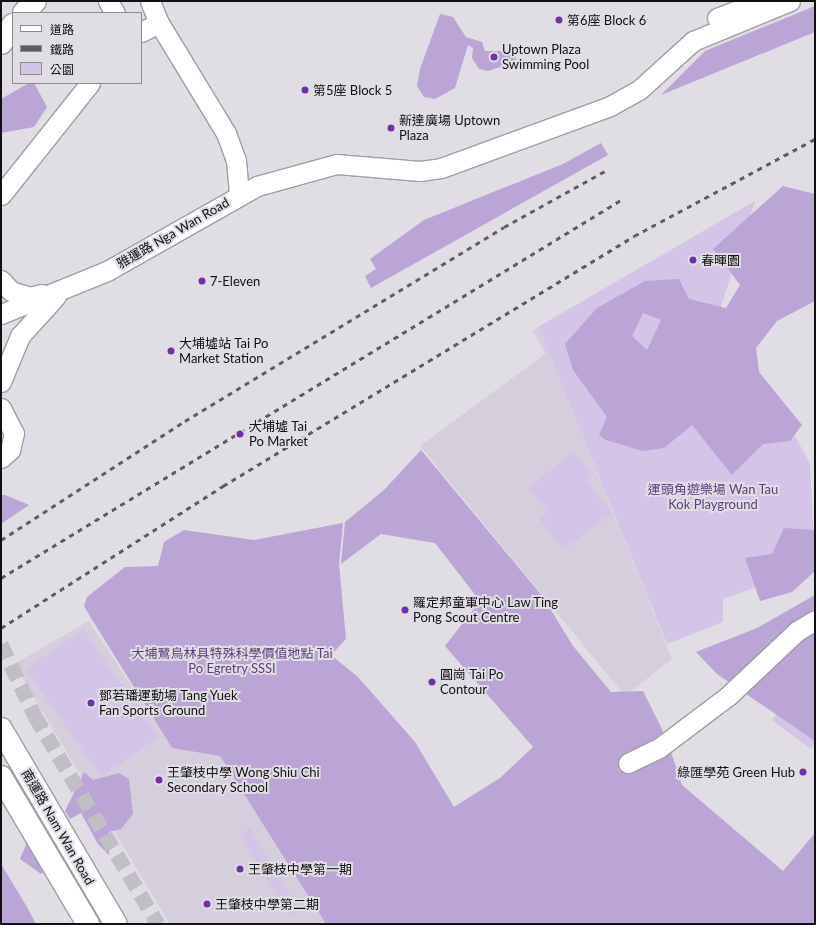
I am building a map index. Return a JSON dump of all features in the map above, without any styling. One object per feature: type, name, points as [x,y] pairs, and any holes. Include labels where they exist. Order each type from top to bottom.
[{"type":"main road","points":[[25,12],[35,1]]},
{"type":"main road","points":[[1,44],[12,27]]},
{"type":"main road","name":"南運路 Nam Wan Road","points":[[1,729],[116,924]]},
{"type":"main road","name":"南運路 Nam Wan Road","points":[[1,777],[88,924]]},
{"type":"street","points":[[108,1],[114,12]]},
{"type":"street","name":"雅運路 Nga Wan Road","points":[[1,314],[61,290],[144,252],[239,195],[236,160],[226,133],[159,23],[150,1]]},
{"type":"street","points":[[688,29],[761,1]]},
{"type":"street","points":[[239,195],[257,186],[337,164],[420,171],[468,161],[610,106],[639,90],[693,41],[790,1]]},
{"type":"street","points":[[142,32],[159,23]]},
{"type":"street","points":[[1,195],[89,84]]},
{"type":"street","name":"雅運路 Nga Wan Road","points":[[1,280],[10,290],[29,297],[61,290]]},
{"type":"street","name":"雅運路 Nga Wan Road","points":[[1,382],[20,336],[61,290]]},
{"type":"street","points":[[1,408],[14,433],[10,450],[1,458]]},
{"type":"street","points":[[628,763],[659,748],[728,696],[797,631],[815,620]]},
{"type":"shaded area","points":[[815,6],[815,32],[661,95],[705,51]]},
{"type":"shaded area","name":"Uptown Plaza Swimming Pool","points":[[440,14],[453,17],[466,37],[482,42],[485,51],[511,51],[516,56],[515,62],[488,71],[479,69],[472,58],[473,48],[468,45],[455,88],[435,99],[424,97],[417,86],[420,69]]},
{"type":"shaded area","points":[[27,84],[35,84],[47,107],[34,127],[1,133],[1,99]]},
{"type":"shaded area","points":[[601,143],[608,155],[371,288],[365,276],[376,269],[370,259],[424,220],[563,164]]},
{"type":"shaded area","points":[[783,186],[815,194],[815,301],[777,321],[756,348],[759,372],[802,425],[790,441],[763,444],[732,475],[692,425],[664,448],[643,451],[606,440],[599,435],[607,417],[573,370],[565,344],[597,308],[645,281],[679,279],[689,299],[726,308],[740,285],[713,249]],"holes":[[[643,313],[661,320],[647,350],[632,336]]]},
{"type":"shaded area","points":[[538,327],[672,659],[625,696],[420,446],[545,354],[533,331]]},
{"type":"shaded area","points":[[421,450],[543,597],[573,646],[611,692],[643,691],[666,737],[682,785],[783,871],[815,833],[815,924],[326,924],[220,756],[172,748],[84,606],[87,597],[125,567],[158,566],[164,542],[184,530],[254,540],[343,523],[339,564],[346,639],[331,655],[358,677],[415,742],[454,807],[500,778],[533,747],[445,646],[480,601],[435,543],[381,534],[341,564],[345,522],[384,490]]},
{"type":"shaded area","points":[[1,495],[5,495],[29,505],[1,524]]},
{"type":"shaded area","points":[[784,528],[815,530],[815,571],[792,592],[760,601],[745,558],[772,554]]},
{"type":"shaded area","points":[[815,595],[815,741],[717,674],[696,652],[757,628]]},
{"type":"shaded area","name":"王肇枝中學 Wong Shiu Chi Secondary School","points":[[89,621],[172,748],[220,756],[326,924],[170,924],[14,664]]},
{"type":"shaded area","points":[[84,772],[93,780],[119,773],[129,779],[133,814],[121,829],[109,832],[109,855],[98,844],[81,813],[70,819],[65,811]]},
{"type":"shaded area","points":[[28,840],[46,870],[41,874],[20,859]]},
{"type":"shaded area","points":[[1,864],[27,907],[36,924],[1,924]]},
{"type":"green space","name":"運頭角遊樂場 Wan Tau Kok Playground","points":[[755,201],[714,328],[793,432],[810,464],[815,566],[723,599],[723,622],[667,644],[538,327]]},
{"type":"green space","points":[[574,451],[593,474],[587,481],[612,513],[563,550],[539,519],[548,512],[528,488]]},
{"type":"green space","name":"鄧若璠運動場 Tang Yuek Fan Sports Ground","points":[[83,629],[159,737],[101,777],[26,669]]},
{"type":"green space","points":[[805,675],[815,683],[815,743],[811,749],[772,720]]},
{"type":"green space","points":[[250,828],[299,910],[289,916],[240,834]]},
{"type":"tunnel","points":[[1,644],[35,716],[158,924]]},
{"type":"railway","points":[[1,628],[223,486],[634,236],[815,139]]},
{"type":"railway","points":[[1,540],[185,421],[504,227],[605,171]]},
{"type":"railway","points":[[1,578],[621,200]]},
{"type":"place","name":"第6座 Block 6","points":[[559,20]]},
{"type":"place","name":"Uptown Plaza Swimming Pool","points":[[494,57]]},
{"type":"place","name":"第5座 Block 5","points":[[305,90]]},
{"type":"place","name":"新達廣場 Uptown Plaza","points":[[391,128]]},
{"type":"place","name":"春暉園","points":[[693,260]]},
{"type":"place","name":"7-Eleven","points":[[202,281]]},
{"type":"place","name":"大埔墟站 Tai Po Market Station","points":[[171,351]]},
{"type":"place","name":"大埔墟 Tai Po Market","points":[[240,434]]},
{"type":"place","name":"羅定邦童軍中心 Law Ting Pong Scout Centre","points":[[405,610]]},
{"type":"place","name":"圓崗 Tai Po Contour","points":[[432,682]]},
{"type":"place","name":"鄧若璠運動場 Tang Yuek Fan Sports Ground","points":[[91,703]]},
{"type":"place","name":"綠匯學苑 Green Hub","points":[[803,772]]},
{"type":"place","name":"王肇枝中學 Wong Shiu Chi Secondary School","points":[[159,780]]},
{"type":"place","name":"王肇枝中學第一期","points":[[240,869]]},
{"type":"place","name":"王肇枝中學第二期","points":[[207,904]]},
{"type":"park label","name":"大埔鷺鳥林具特殊科學價值地點 Tai Po Egretry SSSI","points":[[232,662]]}]
